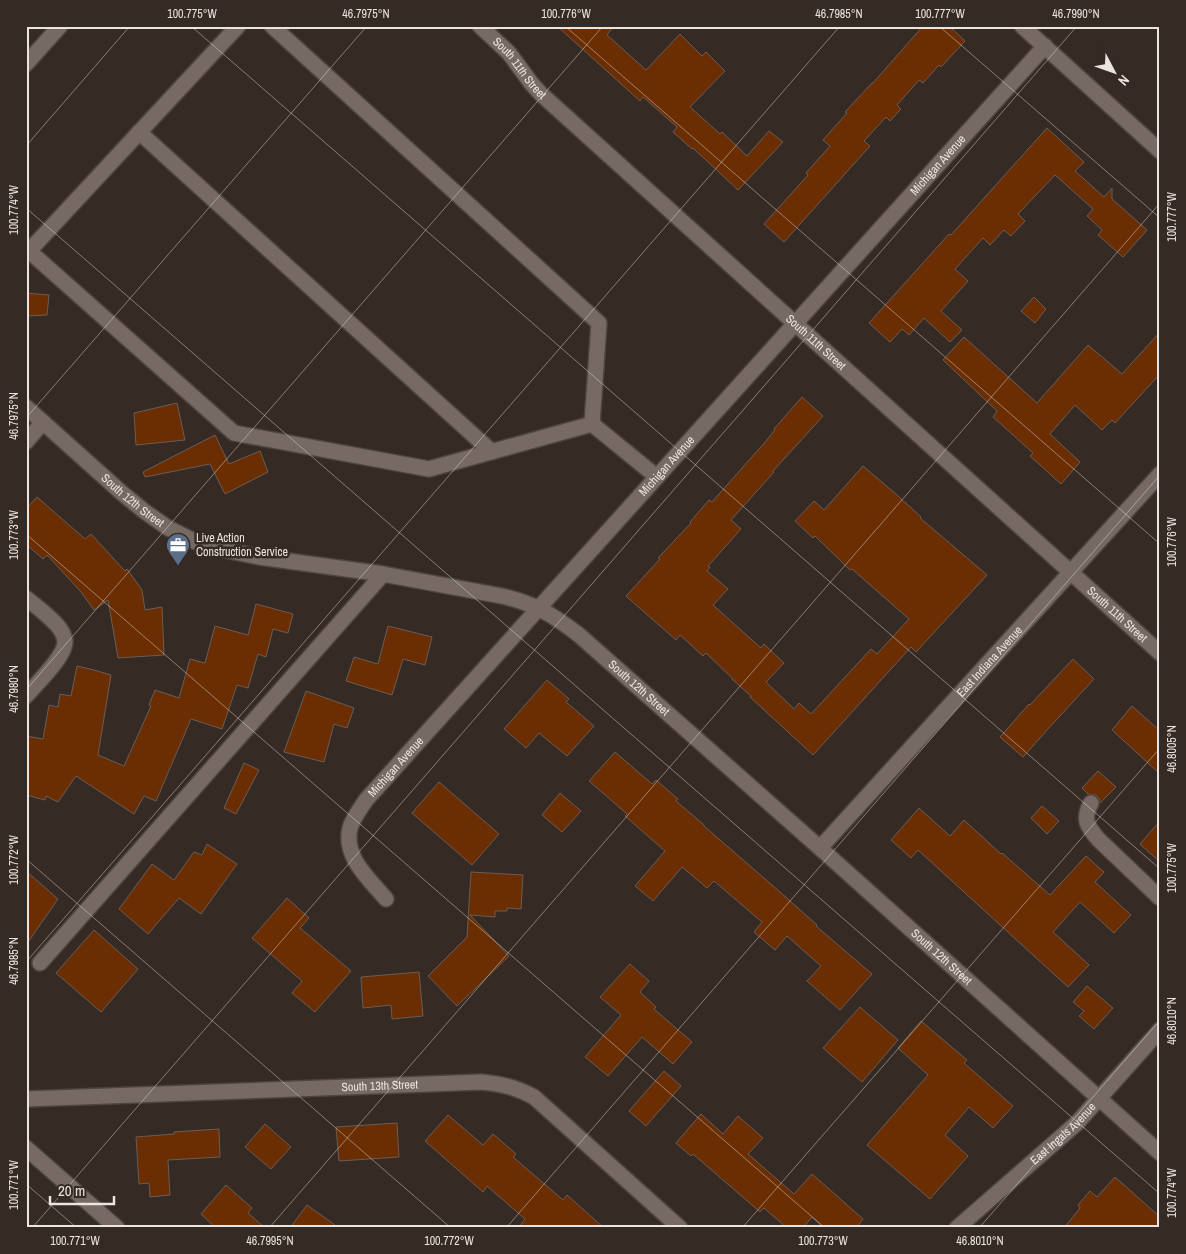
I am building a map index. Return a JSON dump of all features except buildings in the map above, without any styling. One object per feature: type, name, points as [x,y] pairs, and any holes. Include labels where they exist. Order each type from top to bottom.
[{"type":"street","points":[[26,64],[60,26]]},
{"type":"street","points":[[238,26],[29,250],[234,433],[429,469],[592,424]]},
{"type":"street","points":[[272,26],[599,323],[592,424]]},
{"type":"street","name":"South 11th Street","points":[[480,26],[509,53],[541,94],[1160,652]]},
{"type":"street","points":[[1022,26],[1160,150]]},
{"type":"street","name":"Michigan Avenue","points":[[386,899],[354,859],[349,844],[350,828],[356,813],[366,800],[1045,46]]},
{"type":"street","points":[[139,132],[492,452]]},
{"type":"street","name":"South 12th Street","points":[[26,407],[134,503],[162,525],[196,542],[239,554],[382,574],[521,600],[540,608],[561,621],[820,848],[1160,1153]]},
{"type":"street","points":[[26,442],[43,422]]},
{"type":"street","points":[[592,424],[657,477]]},
{"type":"street","name":"East Indiana Avenue","points":[[820,848],[1160,474]]},
{"type":"street","points":[[40,963],[382,574]]},
{"type":"street","points":[[26,598],[56,624],[65,642],[63,652],[26,696]]},
{"type":"street","points":[[1091,803],[1086,811],[1086,819],[1090,828],[1160,898]]},
{"type":"street","name":"East Ingals Avenue","points":[[958,1228],[1077,1122],[1160,1030]]},
{"type":"street","name":"South 13th Street","points":[[26,1099],[481,1082],[503,1084],[534,1097],[680,1228]]},
{"type":"street","points":[[26,1148],[117,1228]]},
{"type":"place","name":"Live Action Construction Service","points":[[178,566]]}]
